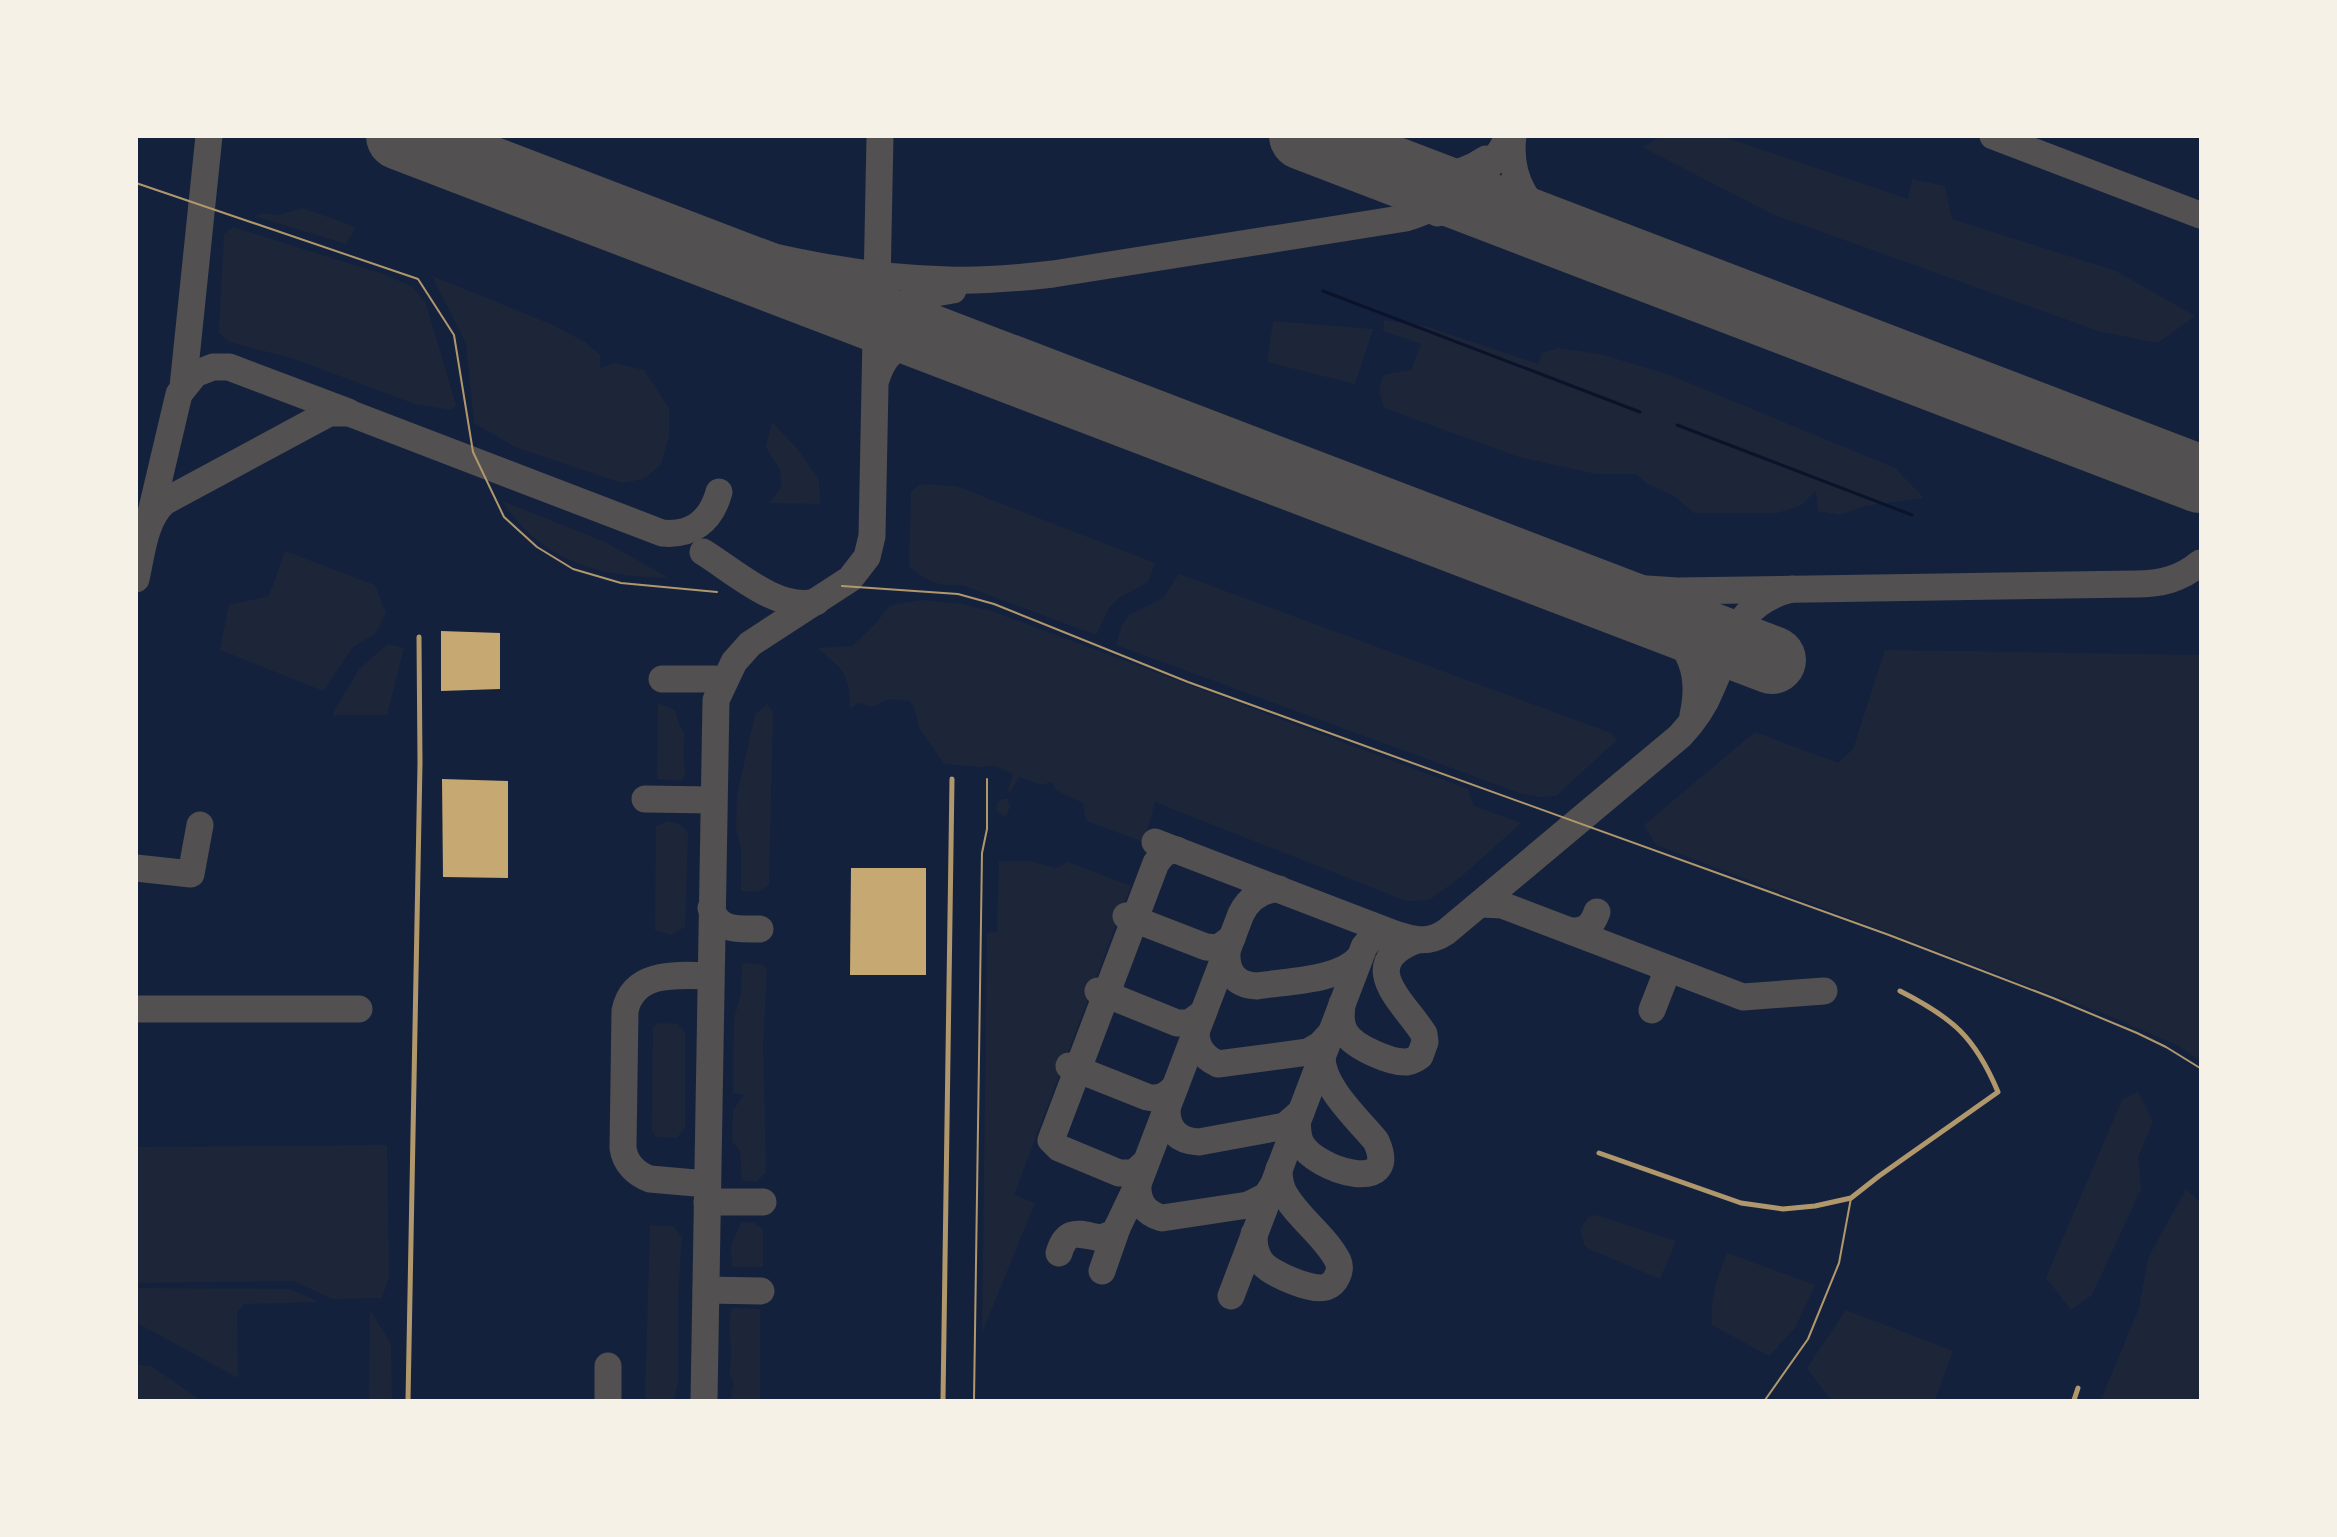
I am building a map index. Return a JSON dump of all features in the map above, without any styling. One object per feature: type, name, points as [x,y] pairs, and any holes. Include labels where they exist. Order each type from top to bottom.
[{"type":"street","points":[[408,1401],[420,763],[419,638]]},
{"type":"street","points":[[943,1401],[952,779]]},
{"type":"street","points":[[1599,1153],[1741,1203],[1783,1209],[1815,1206],[1851,1198],[1998,1092],[1982,1056],[1966,1036],[1928,1006],[1900,991]]},
{"type":"street","points":[[2074,1401],[2078,1388]]},
{"type":"lane","points":[[136,183],[418,279],[454,335],[473,452],[504,517],[537,547],[573,568],[621,583],[717,592]]},
{"type":"lane","points":[[842,586],[958,594],[994,604],[1188,682],[1918,946],[2137,1033],[2166,1047],[2200,1068]]},
{"type":"lane","points":[[974,1401],[982,853],[987,829],[987,778]]},
{"type":"lane","points":[[1765,1401],[1808,1339],[1839,1263],[1851,1198]]},
{"type":"shaded area","points":[[1662,136],[1725,137],[1908,199],[1912,179],[1945,186],[1952,219],[2116,271],[2195,316],[2158,343],[2098,331],[1772,214],[1642,147]]},
{"type":"shaded area","points":[[303,208],[356,227],[346,244],[254,216],[264,213],[278,215]]},
{"type":"shaded area","points":[[233,227],[383,274],[413,287],[426,304],[456,405],[451,410],[415,404],[294,359],[229,342],[219,333],[224,234]]},
{"type":"shaded area","points":[[432,276],[553,325],[585,342],[600,355],[600,368],[614,363],[644,370],[669,408],[669,437],[661,464],[644,479],[622,483],[515,447],[474,423],[466,343]]},
{"type":"shaded area","points":[[1384,320],[1428,327],[1538,364],[1542,353],[1558,348],[1600,354],[1670,375],[1895,468],[1924,498],[1865,506],[1840,515],[1818,511],[1816,491],[1800,506],[1777,513],[1694,513],[1674,496],[1647,484],[1636,474],[1595,474],[1519,457],[1384,408],[1379,389],[1383,375],[1411,370],[1421,344],[1383,331]]},
{"type":"shaded area","points":[[1273,321],[1373,329],[1355,384],[1267,362]]},
{"type":"shaded area","points":[[772,422],[798,450],[819,480],[820,504],[769,503],[782,486],[780,470],[766,447]]},
{"type":"shaded area","points":[[920,484],[956,486],[1155,563],[1148,582],[1119,598],[1109,608],[1096,635],[962,585],[934,582],[909,566],[911,492]]},
{"type":"shaded area","points":[[502,501],[605,542],[669,578],[619,574],[575,562],[535,539]]},
{"type":"shaded area","points":[[285,551],[375,585],[386,613],[375,634],[353,647],[323,691],[220,650],[229,605],[269,596]]},
{"type":"shaded area","points":[[1179,574],[1611,733],[1617,740],[1556,796],[1540,797],[1522,794],[1116,645],[1122,625],[1129,615],[1163,598]]},
{"type":"shaded area","points":[[924,600],[961,604],[992,611],[1468,789],[1474,806],[1521,823],[1461,877],[1429,900],[1406,901],[1155,802],[1144,842],[1086,821],[1083,803],[1055,790],[1052,782],[1041,785],[1019,777],[1010,793],[1008,790],[1013,774],[995,766],[944,764],[919,728],[914,707],[909,701],[889,699],[872,707],[858,703],[850,709],[847,680],[844,674],[817,648],[852,646],[876,623],[890,605]]},
{"type":"shaded area","points":[[388,644],[404,648],[387,715],[332,715],[359,669]]},
{"type":"shaded area","points":[[1885,650],[2200,655],[2200,1061],[2177,1045],[2102,1013],[1656,845],[1644,825],[1755,732],[1838,763],[1853,749]]},
{"type":"shaded area","points":[[658,703],[675,710],[685,735],[683,752],[685,774],[682,781],[657,779]]},
{"type":"shaded area","points":[[767,704],[773,712],[769,885],[758,892],[741,891],[741,849],[736,828],[737,795],[755,715]]},
{"type":"shaded area","points":[[1003,799],[1009,799],[1007,803],[1011,804],[1006,817],[996,811],[997,803]]},
{"type":"shaded area","points":[[668,821],[681,825],[688,833],[685,927],[671,935],[655,930],[656,826]]},
{"type":"shaded area","points":[[999,861],[1029,861],[1056,868],[1068,862],[1131,886],[1014,1195],[1035,1203],[982,1333],[987,933],[997,932]]},
{"type":"shaded area","points":[[742,963],[760,964],[767,968],[763,1046],[766,1173],[756,1182],[742,1181],[740,1151],[732,1141],[733,1110],[744,1095],[733,1093],[734,1018],[741,995]]},
{"type":"shaded area","points":[[659,1023],[678,1024],[685,1033],[685,1127],[677,1138],[656,1137],[652,1130],[653,1028]]},
{"type":"shaded area","points":[[2138,1092],[2153,1122],[2138,1157],[2141,1189],[2092,1295],[2071,1310],[2046,1278],[2122,1100]]},
{"type":"shaded area","points":[[387,1145],[389,1277],[382,1298],[332,1299],[293,1281],[137,1283],[137,1147]]},
{"type":"shaded area","points":[[2186,1189],[2200,1202],[2200,1400],[2101,1400],[2139,1308],[2148,1258]]},
{"type":"shaded area","points":[[1596,1215],[1676,1241],[1660,1279],[1589,1249],[1584,1244],[1580,1230],[1588,1217]]},
{"type":"shaded area","points":[[753,1222],[763,1230],[763,1267],[732,1267],[731,1245],[741,1223]]},
{"type":"shaded area","points":[[650,1225],[673,1226],[682,1237],[678,1295],[678,1383],[674,1400],[645,1400]]},
{"type":"shaded area","points":[[1727,1253],[1815,1285],[1795,1328],[1769,1356],[1712,1325],[1715,1288]]},
{"type":"shaded area","points":[[137,1288],[290,1289],[319,1302],[244,1304],[237,1313],[238,1378],[137,1323]]},
{"type":"shaded area","points":[[732,1308],[760,1309],[760,1400],[730,1400],[734,1383],[729,1373]]},
{"type":"shaded area","points":[[370,1310],[391,1344],[392,1400],[369,1400]]},
{"type":"shaded area","points":[[1846,1310],[1953,1351],[1935,1400],[1831,1400],[1807,1368]]},
{"type":"shaded area","points":[[136,1364],[151,1366],[200,1400],[137,1400]]},
{"type":"building","points":[[441,631],[500,633],[500,689],[441,691]]},
{"type":"building","points":[[442,779],[508,781],[508,878],[443,877]]},
{"type":"building","points":[[851,868],[926,868],[926,975],[850,975]]},
{"type":"waterway","points":[[1323,291],[1640,412]]},
{"type":"waterway","points":[[1677,425],[1912,515]]},
{"type":"taxiway","points":[[183,387],[209,136]]},
{"type":"taxiway","points":[[704,1400],[716,700],[734,662],[750,644],[850,579],[867,557],[872,536],[880,136]]},
{"type":"taxiway","points":[[539,188],[690,235],[792,261],[896,277],[988,280],[1053,274],[1406,218],[1438,205],[1466,188],[1490,165],[1509,136]]},
{"type":"taxiway","points":[[1513,136],[1514,167],[1524,194],[1542,217],[1565,236]]},
{"type":"taxiway","points":[[1993,136],[2200,215]]},
{"type":"taxiway","points":[[1387,169],[1438,176],[1462,171],[1486,159]]},
{"type":"taxiway","points":[[1437,213],[1466,208],[1497,210]]},
{"type":"taxiway","points":[[879,340],[884,327],[898,309],[917,298],[953,290]]},
{"type":"taxiway","points":[[846,306],[866,323],[877,346]]},
{"type":"taxiway","points":[[877,377],[888,356],[903,345],[922,341],[945,343]]},
{"type":"taxiway","points":[[150,517],[179,394],[195,374],[213,367],[229,367],[348,412]]},
{"type":"taxiway","points":[[136,579],[148,528],[152,518],[164,502],[329,413],[349,413],[662,533],[682,532],[699,524],[711,511],[719,492]]},
{"type":"taxiway","points":[[2177,470],[2200,473]]},
{"type":"taxiway","points":[[703,552],[772,596],[802,604],[816,602]]},
{"type":"taxiway","points":[[1552,575],[1615,587],[1678,591],[2136,584],[2170,580],[2200,563]]},
{"type":"taxiway","points":[[1155,842],[1395,934],[1421,940],[1439,936],[1680,736],[1694,720],[1705,702],[1731,641],[1747,615],[1758,604],[1773,595],[1792,589]]},
{"type":"taxiway","points":[[1645,611],[1671,631],[1688,654],[1696,682],[1693,715]]},
{"type":"taxiway","points":[[662,679],[715,679]]},
{"type":"taxiway","points":[[645,799],[713,800]]},
{"type":"taxiway","points":[[136,868],[191,874],[200,825]]},
{"type":"taxiway","points":[[1146,1162],[1134,1173],[1119,1173],[1059,1148],[1051,1140],[1156,863],[1165,852],[1177,850]]},
{"type":"taxiway","points":[[1102,1271],[1117,1228],[1138,1184],[1241,914],[1248,903],[1257,896],[1279,889]]},
{"type":"taxiway","points":[[1481,904],[1502,905],[1743,997],[1824,991]]},
{"type":"taxiway","points":[[711,908],[714,916],[724,925],[738,929],[760,929]]},
{"type":"taxiway","points":[[1571,931],[1588,927],[1597,912]]},
{"type":"taxiway","points":[[1126,916],[1206,947],[1218,948],[1232,938]]},
{"type":"taxiway","points":[[1231,1296],[1364,947],[1378,936],[1395,934]]},
{"type":"taxiway","points":[[1342,1004],[1343,1029],[1356,1043],[1373,1053],[1400,1062],[1409,1062],[1420,1056],[1425,1042],[1424,1034],[1396,997],[1386,972],[1389,960],[1398,950],[1417,940]]},
{"type":"taxiway","points":[[1227,952],[1228,966],[1233,976],[1243,983],[1257,986],[1325,976],[1350,966],[1359,958]]},
{"type":"taxiway","points":[[1652,1010],[1668,969]]},
{"type":"taxiway","points":[[707,1184],[645,1177],[629,1163],[623,1148],[625,1011],[630,998],[637,988],[659,978],[685,975],[710,976]]},
{"type":"taxiway","points":[[1098,991],[1177,1023],[1189,1023],[1203,1013]]},
{"type":"taxiway","points":[[136,1009],[359,1009]]},
{"type":"taxiway","points":[[1196,1031],[1201,1051],[1218,1064],[1308,1052],[1320,1045],[1330,1034]]},
{"type":"taxiway","points":[[1297,1120],[1301,1143],[1309,1153],[1322,1162],[1353,1173],[1367,1173],[1377,1169],[1381,1158],[1376,1141],[1334,1091],[1328,1080],[1322,1057]]},
{"type":"taxiway","points":[[1069,1066],[1147,1097],[1162,1097],[1175,1087]]},
{"type":"taxiway","points":[[1167,1109],[1169,1123],[1175,1133],[1185,1139],[1199,1142],[1285,1126],[1301,1112]]},
{"type":"taxiway","points":[[1254,1234],[1260,1261],[1283,1277],[1303,1285],[1320,1288],[1333,1283],[1337,1276],[1338,1261],[1283,1191],[1279,1169]]},
{"type":"taxiway","points":[[1138,1184],[1140,1201],[1143,1206],[1162,1218],[1248,1205],[1266,1196],[1272,1187]]},
{"type":"taxiway","points":[[707,1202],[763,1202]]},
{"type":"taxiway","points":[[1059,1253],[1062,1244],[1071,1236],[1081,1234],[1101,1238],[1114,1233],[1117,1228]]},
{"type":"taxiway","points":[[706,1290],[761,1291]]},
{"type":"taxiway","points":[[608,1366],[608,1400]]},
{"type":"runway","points":[[400,136],[1772,660]]},
{"type":"runway","points":[[1303,136],[2200,479]]}]
